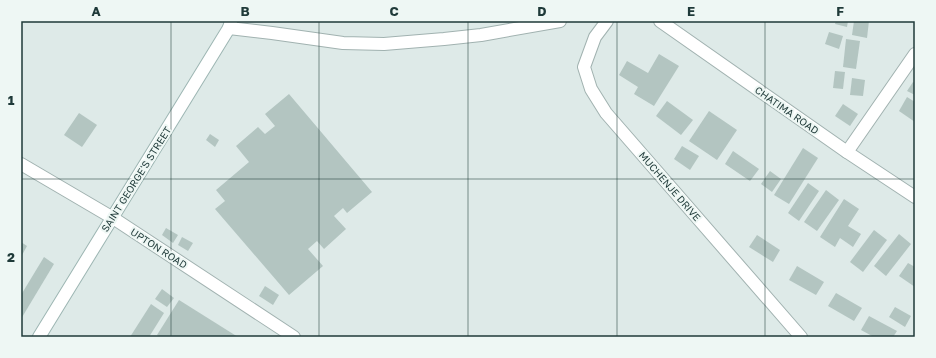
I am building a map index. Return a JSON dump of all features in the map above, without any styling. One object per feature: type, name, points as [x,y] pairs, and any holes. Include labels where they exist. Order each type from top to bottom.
[{"type":"street","points":[[230,25],[344,44],[384,44],[474,36],[560,21]]},
{"type":"street","name":"MUCHENJE DRIVE","points":[[607,21],[595,37],[584,67],[591,89],[606,113],[801,337]]},
{"type":"street","name":"CHATIMA ROAD","points":[[660,21],[847,152],[915,197]]},
{"type":"street","name":"SAINT GEORGE'S STREET","points":[[39,337],[230,25]]},
{"type":"street","points":[[847,152],[915,54]]},
{"type":"street","name":"UPTON ROAD","points":[[21,164],[112,218],[294,337]]},
{"type":"building","points":[[836,21],[848,21],[847,27],[835,24]]},
{"type":"building","points":[[854,21],[869,21],[867,38],[852,35]]},
{"type":"building","points":[[829,32],[843,36],[839,49],[825,44]]},
{"type":"building","points":[[846,39],[860,41],[856,69],[843,67]]},
{"type":"building","points":[[659,54],[679,66],[654,106],[634,94],[638,87],[619,75],[627,61],[648,73]]},
{"type":"building","points":[[835,71],[845,72],[843,89],[833,88]]},
{"type":"building","points":[[852,78],[865,80],[863,96],[850,95]]},
{"type":"building","points":[[913,82],[915,83],[915,95],[907,91]]},
{"type":"building","points":[[289,94],[372,192],[347,213],[343,208],[334,216],[346,229],[324,249],[317,241],[308,249],[323,266],[289,295],[215,209],[225,201],[216,190],[249,162],[236,146],[258,127],[265,134],[275,126],[265,114]]},
{"type":"building","points":[[907,97],[915,102],[915,122],[899,111]]},
{"type":"building","points":[[667,101],[693,120],[681,135],[656,116]]},
{"type":"building","points":[[843,104],[858,114],[850,126],[835,116]]},
{"type":"building","points":[[709,111],[737,130],[717,160],[689,141]]},
{"type":"building","points":[[79,113],[97,125],[82,147],[64,135]]},
{"type":"building","points":[[210,134],[219,140],[215,147],[206,140]]},
{"type":"building","points":[[682,146],[699,156],[690,170],[674,159]]},
{"type":"building","points":[[803,148],[818,158],[789,204],[774,195]]},
{"type":"building","points":[[733,151],[759,169],[750,181],[725,164]]},
{"type":"building","points":[[770,171],[781,179],[772,192],[761,184]]},
{"type":"building","points":[[808,183],[819,191],[799,221],[788,213]]},
{"type":"building","points":[[826,190],[839,200],[817,231],[804,222]]},
{"type":"building","points":[[844,199],[859,209],[848,226],[861,234],[853,247],[840,238],[835,247],[820,237]]},
{"type":"building","points":[[166,228],[178,235],[173,243],[162,235]]},
{"type":"building","points":[[874,230],[887,240],[863,272],[850,262]]},
{"type":"building","points":[[899,234],[911,244],[886,276],[874,266]]},
{"type":"building","points":[[757,235],[780,250],[773,262],[749,247]]},
{"type":"building","points":[[182,237],[193,243],[188,251],[178,245]]},
{"type":"building","points":[[21,242],[27,246],[21,257]]},
{"type":"building","points":[[44,257],[54,264],[21,319],[21,295]]},
{"type":"building","points":[[908,263],[915,267],[915,287],[899,276]]},
{"type":"building","points":[[797,266],[824,282],[816,295],[789,280]]},
{"type":"building","points":[[265,286],[279,295],[273,305],[259,296]]},
{"type":"building","points":[[162,289],[174,298],[167,307],[155,299]]},
{"type":"building","points":[[836,293],[862,308],[854,321],[828,306]]},
{"type":"building","points":[[179,300],[238,337],[161,337],[157,335]]},
{"type":"building","points":[[151,304],[164,313],[149,337],[130,337]]},
{"type":"building","points":[[895,307],[911,316],[905,327],[889,317]]},
{"type":"building","points":[[869,316],[897,331],[893,337],[874,337],[861,330]]}]
